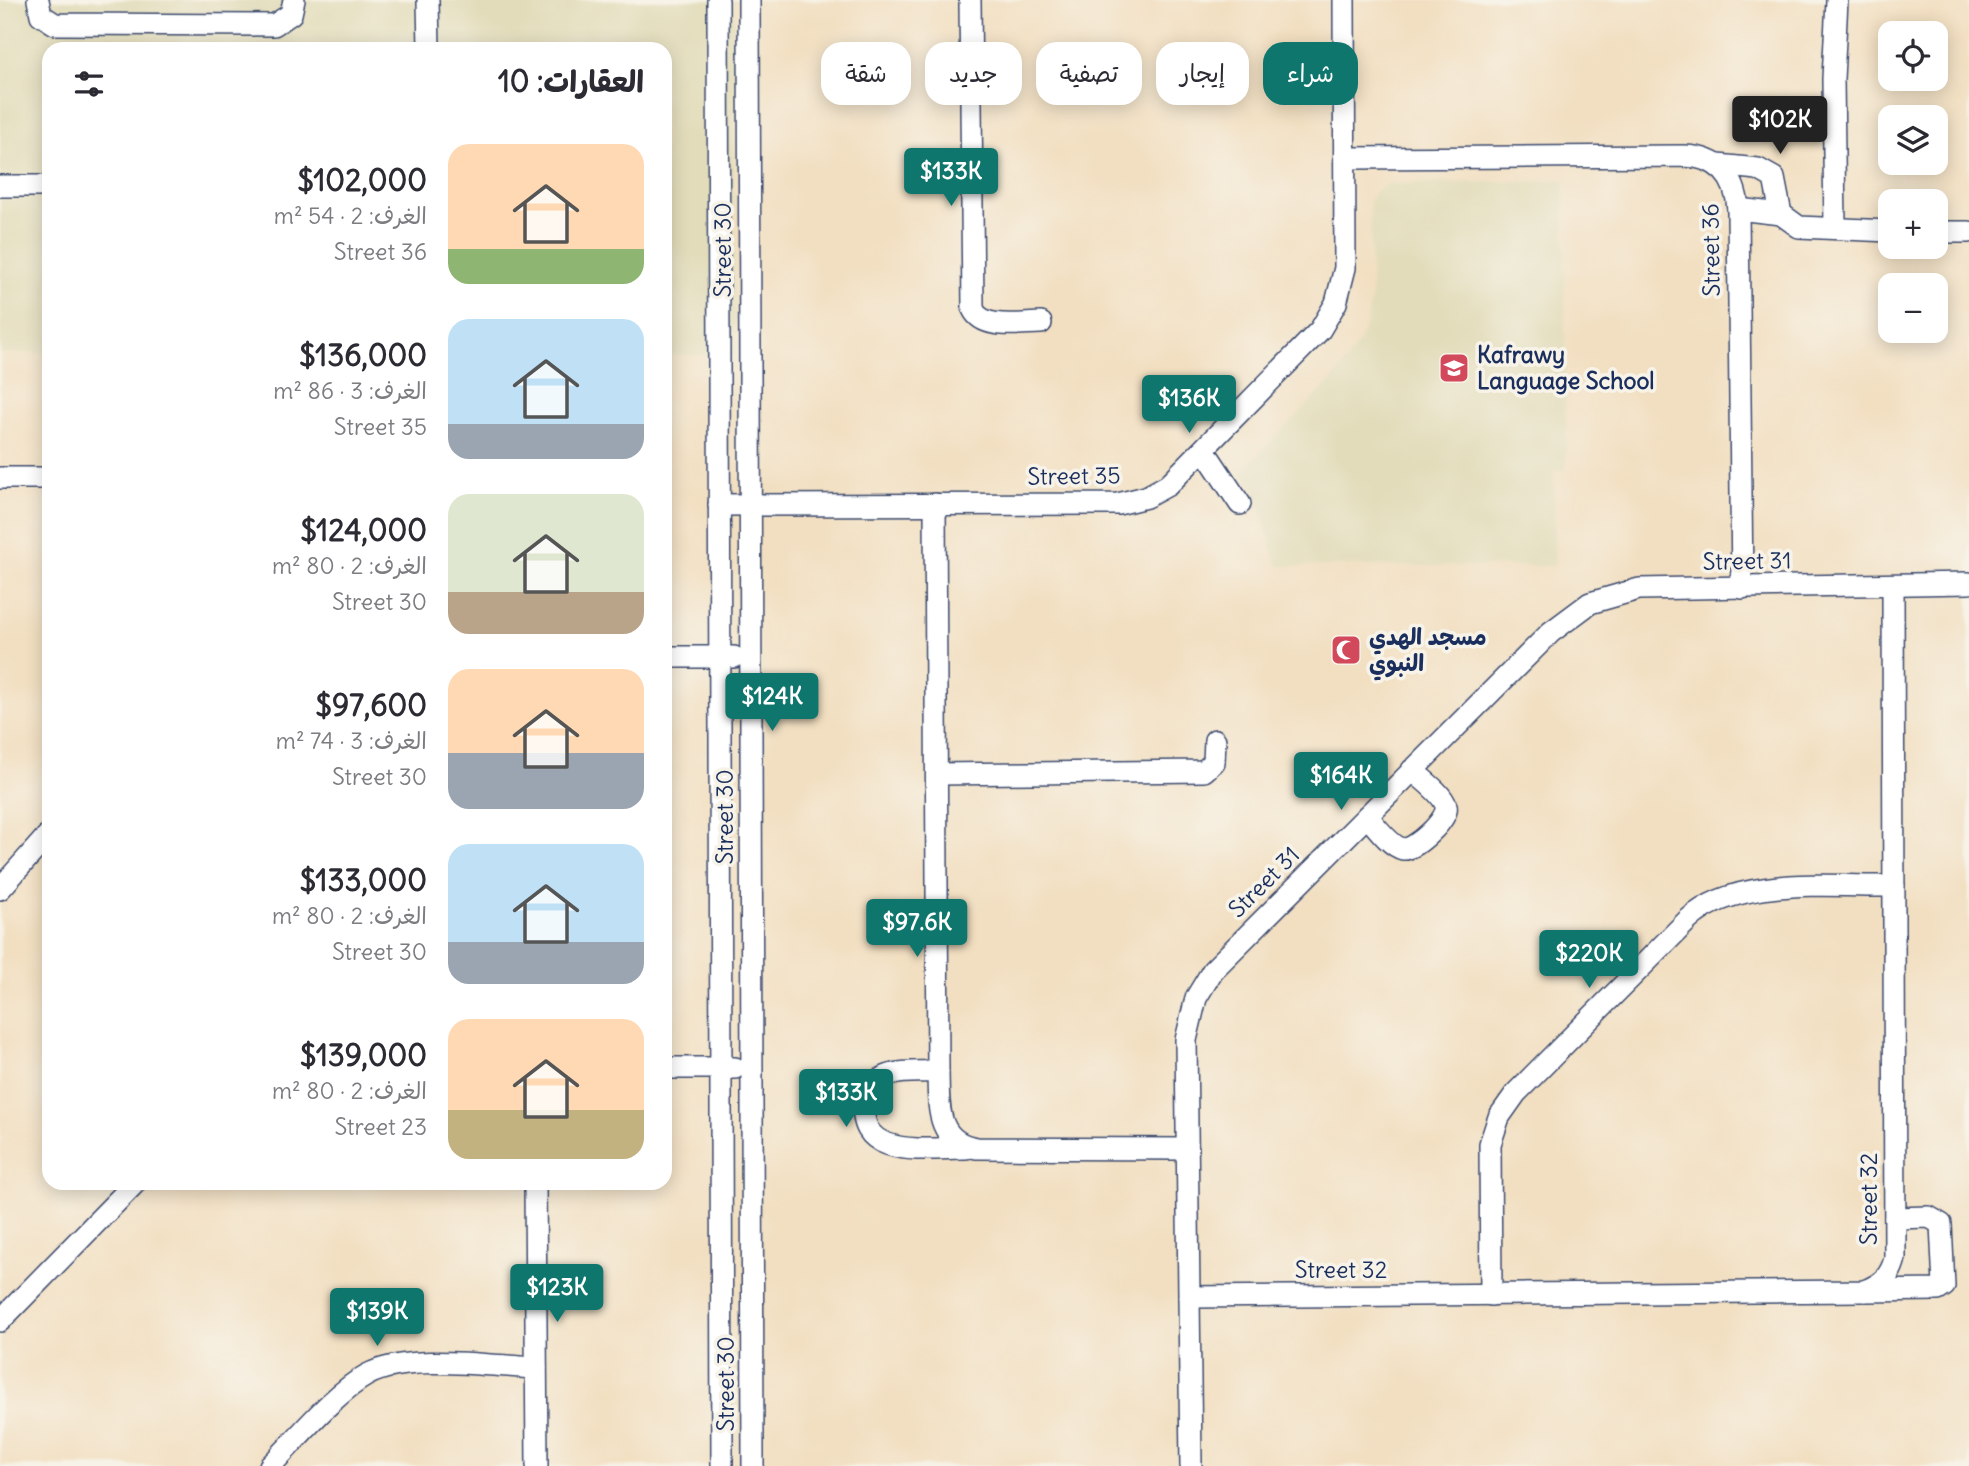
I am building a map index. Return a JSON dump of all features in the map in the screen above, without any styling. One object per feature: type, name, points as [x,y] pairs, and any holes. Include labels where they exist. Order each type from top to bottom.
[{"type":"street","points":[[38,0],[39,10],[45,19],[60,25],[274,25],[287,18],[294,0]]},
{"type":"street","points":[[428,0],[429,42]]},
{"type":"street","name":"Street 30","points":[[718,0],[722,1466]]},
{"type":"street","name":"Street 30","points":[[749,0],[752,1466]]},
{"type":"street","points":[[970,0],[974,309],[984,322],[1041,323]]},
{"type":"street","name":"Street 35","points":[[719,505],[1134,501],[1168,485],[1320,330],[1336,303],[1345,268],[1344,0]]},
{"type":"street","points":[[1835,228],[1833,79],[1837,0]]},
{"type":"street","points":[[1345,158],[1685,156],[1705,159],[1718,165],[1758,169],[1774,178],[1781,214]]},
{"type":"street","name":"Street 36","points":[[1718,165],[1734,185],[1738,209],[1742,588]]},
{"type":"street","points":[[0,186],[42,187]]},
{"type":"street","points":[[1738,209],[1781,214],[1799,227],[1878,230]]},
{"type":"street","points":[[1948,232],[1969,232]]},
{"type":"street","points":[[1204,450],[1240,504]]},
{"type":"street","points":[[0,478],[42,478]]},
{"type":"street","points":[[935,504],[939,1072],[942,1125],[952,1139],[977,1148]]},
{"type":"street","name":"Street 31","points":[[1191,1466],[1186,1041],[1191,1013],[1213,970],[1551,632],[1590,603],[1639,589],[1969,583]]},
{"type":"street","name":"Street 32","points":[[1189,1297],[1864,1291],[1882,1282],[1893,1267],[1895,1218],[1893,585]]},
{"type":"street","points":[[672,657],[750,657]]},
{"type":"street","points":[[937,774],[1204,771],[1214,762],[1215,740]]},
{"type":"street","points":[[1367,816],[1394,844],[1405,849],[1412,848],[1443,820],[1447,811],[1445,802],[1412,770]]},
{"type":"street","points":[[0,889],[42,845]]},
{"type":"street","points":[[1491,1295],[1490,1144],[1499,1117],[1524,1085],[1688,920],[1712,902],[1750,890],[1894,886]]},
{"type":"street","points":[[672,1068],[751,1068]]},
{"type":"street","points":[[939,1072],[890,1073],[881,1077],[865,1098],[867,1124],[877,1139],[893,1147],[1188,1149]]},
{"type":"street","points":[[0,1321],[128,1190]]},
{"type":"street","points":[[535,1190],[537,1466]]},
{"type":"street","points":[[1864,1291],[1938,1290],[1944,1286],[1941,1224],[1929,1217],[1895,1218]]},
{"type":"street","points":[[270,1466],[348,1389],[379,1369],[413,1363],[536,1368]]},
{"type":"shaded area","points":[[0,0],[734,0],[735,355],[672,355],[672,42],[42,42],[42,353],[0,353]]},
{"type":"shaded area","name":"Kafrawy Language School","points":[[1564,181],[1566,470],[1553,470],[1555,566],[1278,566],[1253,485],[1241,472],[1336,376],[1359,342],[1367,323],[1371,297],[1370,201],[1376,190],[1388,184]]},
{"type":"place","name":"Kafrawy Language School","points":[[1454,368]]},
{"type":"place","name":"مسجد الهدي النبوي","points":[[1346,650]]}]
